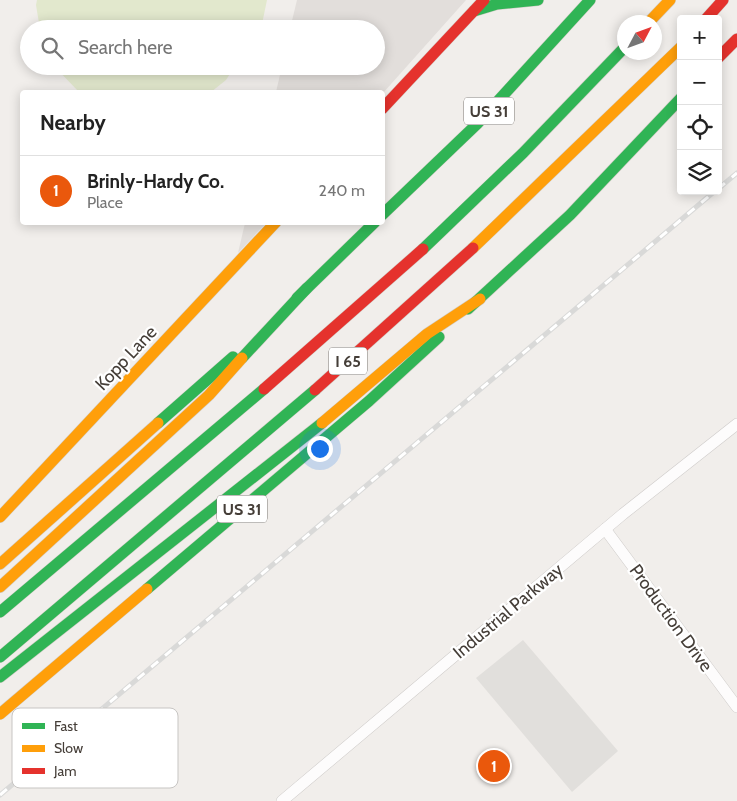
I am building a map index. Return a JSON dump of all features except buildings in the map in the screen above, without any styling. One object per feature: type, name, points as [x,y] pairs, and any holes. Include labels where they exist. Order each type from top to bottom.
[{"type":"main road","points":[[385,106],[484,0]]},
{"type":"main road","points":[[474,11],[497,4],[538,0]]},
{"type":"main road","name":"US 31","points":[[385,212],[477,124],[590,0]]},
{"type":"main road","points":[[656,15],[670,0]]},
{"type":"main road","points":[[710,15],[723,0]]},
{"type":"main road","points":[[722,54],[737,39]]},
{"type":"main road","name":"I 65","points":[[0,657],[332,376],[468,253],[677,51]]},
{"type":"main road","name":"I 65","points":[[0,612],[232,417],[419,253],[562,115],[617,56]]},
{"type":"main road","name":"US 31","points":[[0,714],[369,401],[570,215],[677,102]]},
{"type":"main road","name":"Kopp Lane","points":[[0,517],[273,225]]},
{"type":"main road","points":[[0,564],[266,327],[372,225]]},
{"type":"main road","points":[[0,587],[209,395],[307,288]]},
{"type":"main road","points":[[0,677],[288,452],[427,334],[480,298]]},
{"type":"street","name":"Industrial Parkway","points":[[282,801],[605,528],[737,424]]},
{"type":"street","name":"Production Drive","points":[[605,528],[737,708]]},
{"type":"shaded area","points":[[297,0],[466,0],[385,91],[276,90],[280,75],[385,75],[385,20],[292,20]]},
{"type":"shaded area","points":[[245,225],[264,225],[238,253]]},
{"type":"shaded area","points":[[523,640],[618,751],[572,792],[476,678]]},
{"type":"green space","points":[[37,0],[267,0],[263,20],[38,20]]},
{"type":"green space","points":[[63,75],[229,75],[214,90],[77,90]]},
{"type":"railway","points":[[722,186],[737,173]]},
{"type":"railway","points":[[103,708],[710,195]]},
{"type":"railway","points":[[0,795],[12,785]]},
{"type":"traffic: fast","points":[[474,11],[497,4],[538,0]]},
{"type":"traffic: fast","points":[[385,212],[477,124],[590,0]]},
{"type":"traffic: fast","points":[[423,249],[523,153],[617,55]]},
{"type":"traffic: fast","points":[[468,309],[570,215],[677,102]]},
{"type":"traffic: fast","points":[[297,298],[372,225]]},
{"type":"traffic: fast","points":[[242,358],[307,288]]},
{"type":"traffic: fast","points":[[147,589],[369,401],[439,337]]},
{"type":"traffic: fast","points":[[158,423],[233,357]]},
{"type":"traffic: fast","points":[[0,612],[264,389]]},
{"type":"traffic: fast","points":[[0,657],[315,390]]},
{"type":"traffic: fast","points":[[0,677],[322,423]]},
{"type":"traffic: slow","points":[[656,15],[670,0]]},
{"type":"traffic: slow","points":[[473,248],[677,51]]},
{"type":"traffic: slow","points":[[0,517],[273,225]]},
{"type":"traffic: slow","points":[[322,423],[427,334],[480,299]]},
{"type":"traffic: slow","points":[[0,587],[209,395],[242,358]]},
{"type":"traffic: slow","points":[[0,564],[158,423]]},
{"type":"traffic: slow","points":[[0,714],[147,589]]},
{"type":"traffic: jam","points":[[385,106],[484,0]]},
{"type":"traffic: jam","points":[[710,15],[723,0]]},
{"type":"traffic: jam","points":[[722,54],[737,39]]},
{"type":"traffic: jam","points":[[315,390],[473,248]]},
{"type":"traffic: jam","points":[[264,389],[423,249]]},
{"type":"place","name":"Brinly-Hardy Co.","points":[[494,766]]}]
